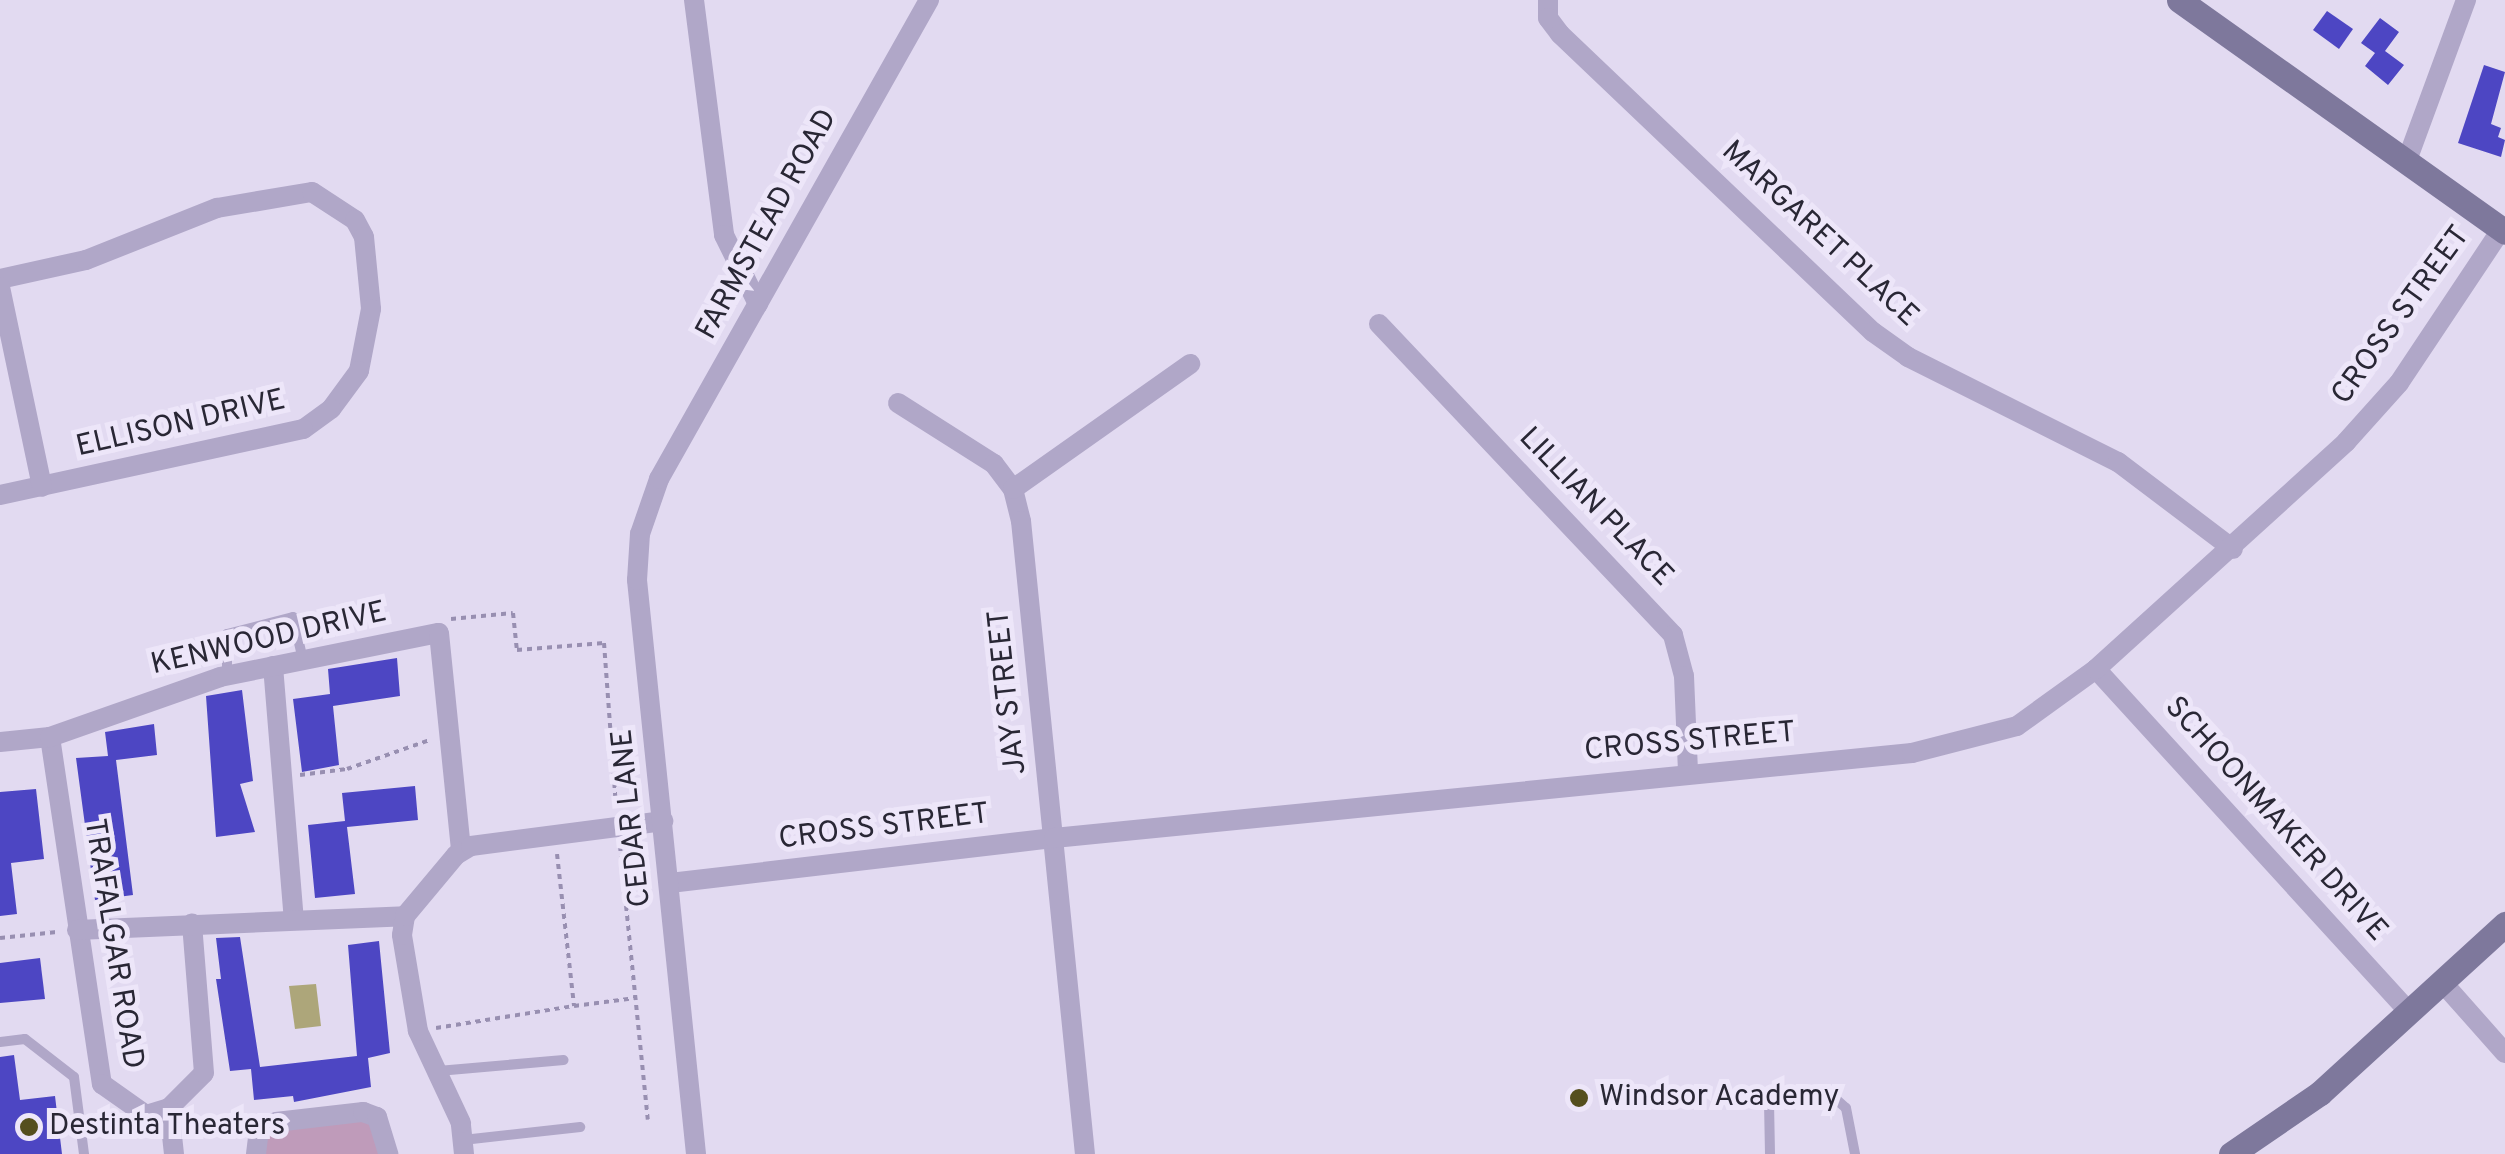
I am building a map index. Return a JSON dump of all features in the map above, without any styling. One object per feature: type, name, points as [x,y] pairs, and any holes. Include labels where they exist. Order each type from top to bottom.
[{"type":"street","points":[[694,0],[724,235],[758,304]]},
{"type":"street","name":"FARMSTEAD ROAD","points":[[659,479],[929,0]]},
{"type":"street","points":[[2180,0],[2503,231]]},
{"type":"street","points":[[2406,162],[2466,0]]},
{"type":"street","name":"MARGARET PLACE","points":[[1548,9],[1873,332],[1908,357],[2118,462],[2232,549]]},
{"type":"street","name":"ELLISON DRIVE","points":[[0,279],[86,260],[217,208],[296,193],[324,195],[340,204],[364,237],[371,309],[365,352],[346,390],[320,419],[268,440],[0,494]]},
{"type":"street","name":"CROSS STREET","points":[[670,883],[1054,838],[1959,746],[2018,726],[2096,669],[2346,442],[2399,383],[2503,231]]},
{"type":"street","points":[[0,287],[42,488]]},
{"type":"street","name":"LILLIAN PLACE","points":[[1379,324],[1672,635],[1684,676],[1688,772]]},
{"type":"street","points":[[898,403],[994,464],[1013,489],[1190,364]]},
{"type":"street","name":"CEDAR LANE","points":[[659,479],[640,534],[637,580],[696,1154]]},
{"type":"street","name":"JAY STREET","points":[[1013,489],[1086,1154]]},
{"type":"street","points":[[442,626],[461,852]]},
{"type":"street","name":"KENWOOD DRIVE","points":[[0,742],[50,737],[227,675],[442,626]]},
{"type":"street","points":[[272,666],[294,919]]},
{"type":"street","name":"SCHOONMAKER DRIVE","points":[[2096,669],[2409,1012]]},
{"type":"street","name":"TRAFALGAR ROAD","points":[[50,737],[102,1084],[146,1115],[168,1108]]},
{"type":"street","points":[[463,1147],[437,1071],[418,1031],[402,935],[405,916],[461,852],[555,834],[663,821]]},
{"type":"street","points":[[76,930],[405,916]]},
{"type":"street","points":[[174,1154],[168,1108],[194,1088],[205,1066],[192,923]]},
{"type":"street","points":[[2231,1154],[2320,1093],[2505,924]]},
{"type":"street","points":[[2442,982],[2505,1053]]},
{"type":"street","points":[[256,1154],[259,1129],[276,1122],[363,1112],[377,1117],[388,1154]]},
{"type":"lane","points":[[227,675],[227,634],[293,617],[303,660]]},
{"type":"lane","points":[[0,1042],[25,1040],[74,1078],[84,1154]]},
{"type":"lane","points":[[437,1071],[564,1060]]},
{"type":"lane","points":[[1770,1154],[1769,1101],[1828,1092],[1846,1108],[1855,1154]]},
{"type":"lane","points":[[463,1147],[580,1127]]},
{"type":"path","points":[[442,626],[513,612],[517,650],[604,643],[648,1120]]},
{"type":"path","points":[[288,776],[347,769],[420,741],[449,738]]},
{"type":"path","points":[[555,834],[574,1006]]},
{"type":"path","points":[[0,938],[76,930]]},
{"type":"path","points":[[418,1031],[635,998]]},
{"type":"shaded area","points":[[316,984],[321,1026],[295,1029],[289,986]]},
{"type":"shaded area","points":[[363,1112],[388,1154],[256,1154],[256,1136]]},
{"type":"building","points":[[2327,11],[2353,29],[2339,49],[2313,30]]},
{"type":"building","points":[[2380,18],[2399,32],[2385,51],[2404,65],[2388,85],[2365,66],[2375,53],[2361,43]]},
{"type":"building","points":[[2484,65],[2505,72],[2491,124],[2501,128],[2498,137],[2505,140],[2501,157],[2458,143]]},
{"type":"building","points":[[397,658],[400,696],[333,706],[339,765],[302,772],[293,699],[330,694],[328,669]]},
{"type":"building","points":[[242,690],[253,781],[240,784],[255,832],[216,837],[206,696]]},
{"type":"building","points":[[154,724],[157,755],[116,760],[133,895],[95,900],[76,758],[108,756],[105,732]]},
{"type":"building","points":[[415,786],[418,820],[347,827],[355,894],[315,898],[308,825],[345,821],[342,793]]},
{"type":"building","points":[[36,789],[44,859],[11,863],[17,914],[0,916],[0,792]]},
{"type":"building","points":[[240,937],[260,1067],[357,1056],[348,945],[379,941],[390,1053],[368,1058],[371,1087],[294,1102],[293,1096],[254,1100],[251,1069],[230,1071],[216,979],[221,979],[216,938]]},
{"type":"building","points":[[40,958],[45,999],[0,1003],[0,963]]},
{"type":"building","name":"Destinta Theaters","points":[[14,1055],[20,1100],[55,1096],[62,1154],[0,1154],[0,1057]]},
{"type":"place","name":"Windsor Academy","points":[[1579,1098]]},
{"type":"place","name":"Destinta Theaters","points":[[29,1127]]}]
